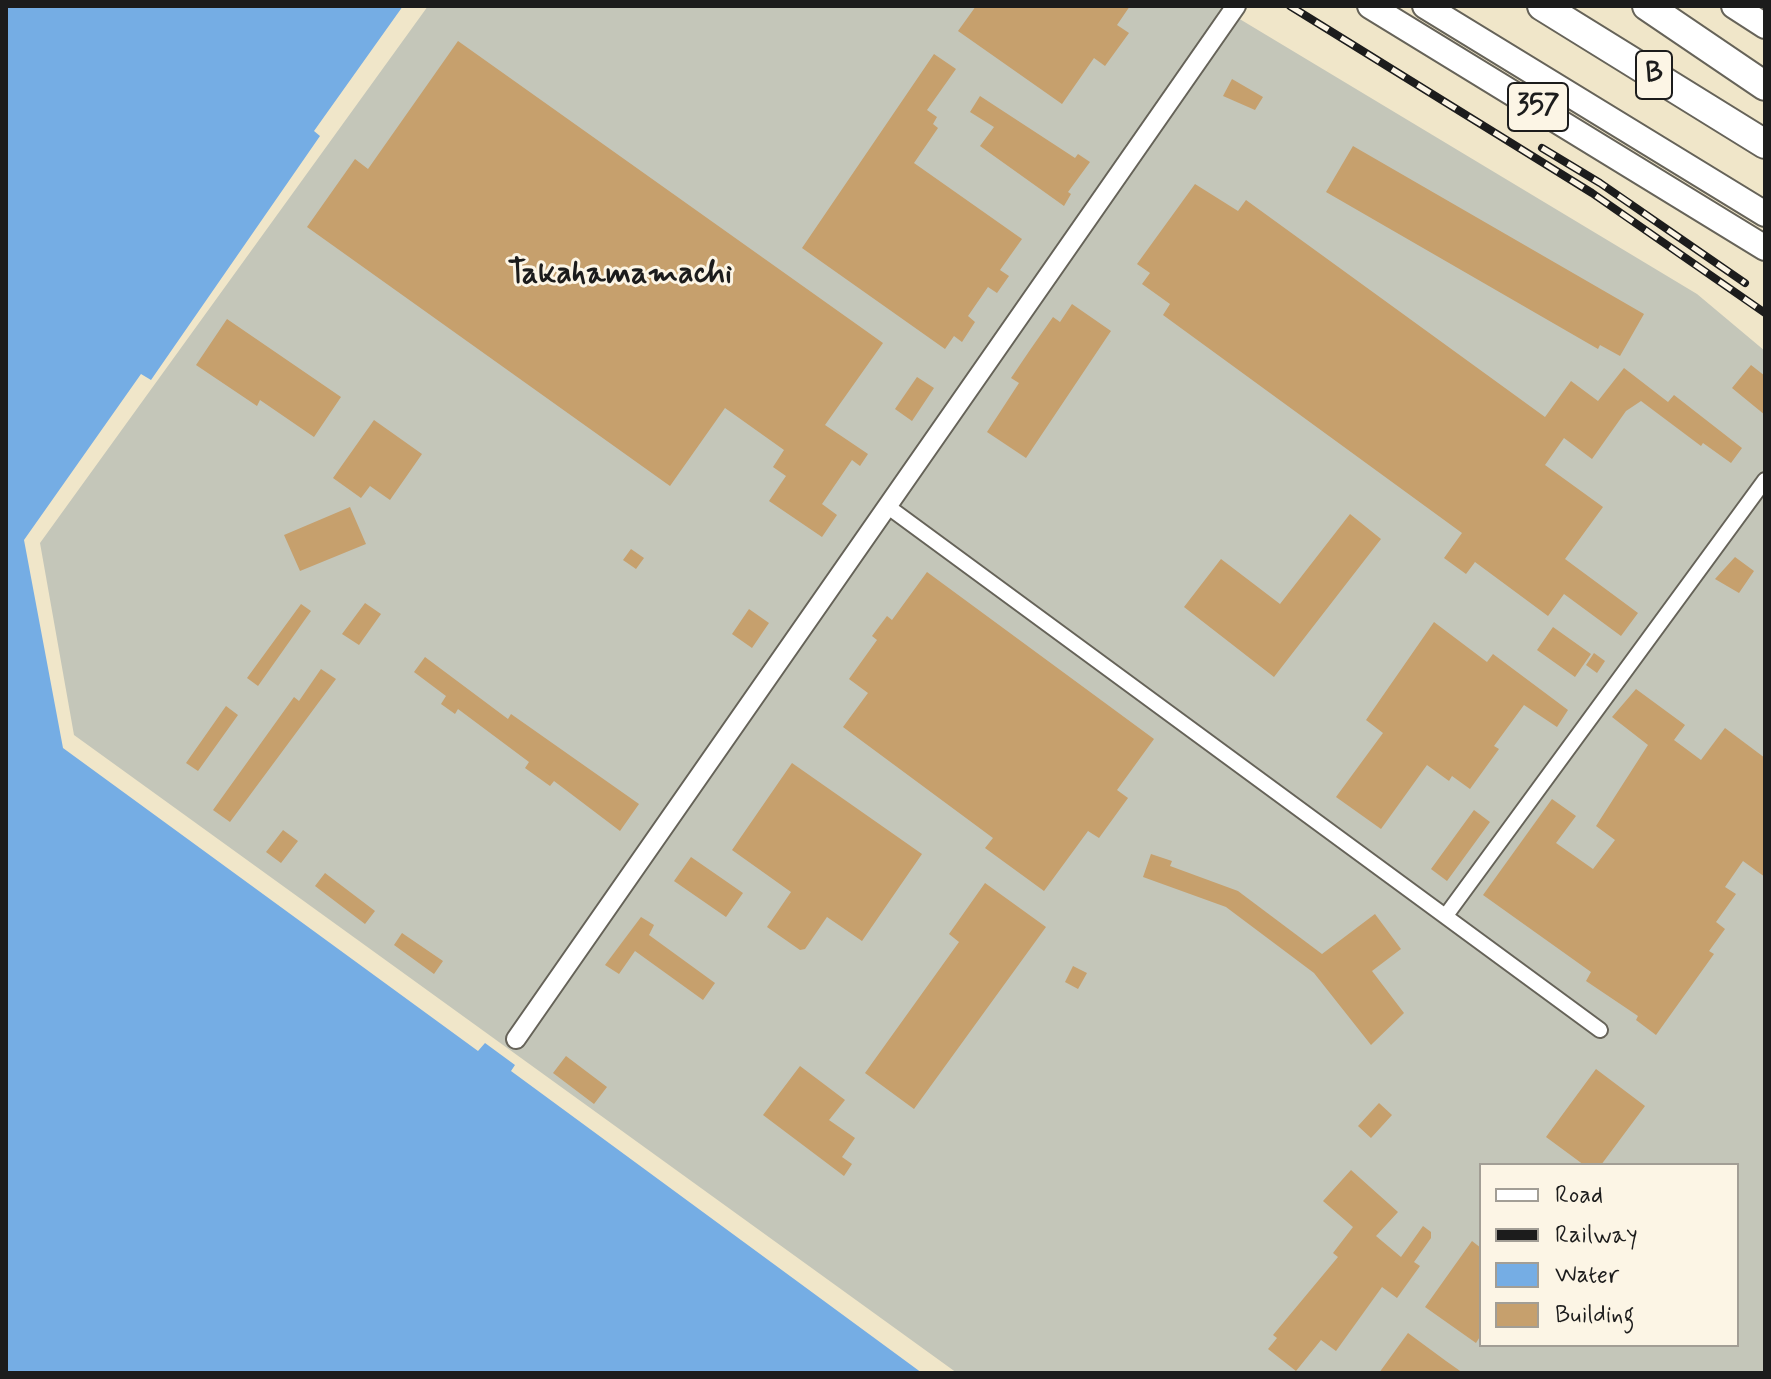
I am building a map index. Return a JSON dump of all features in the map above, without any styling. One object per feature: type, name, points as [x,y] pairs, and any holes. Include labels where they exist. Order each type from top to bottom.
[{"type":"highway","name":"357","points":[[1370,6],[1765,248]]},
{"type":"highway","name":"357","points":[[1425,6],[1765,214]]},
{"type":"highway","name":"B","points":[[1542,6],[1765,144]]},
{"type":"highway","name":"B","points":[[1647,6],[1765,86]]},
{"type":"highway","points":[[1734,6],[1765,26]]},
{"type":"street","points":[[516,1039],[1236,6]]},
{"type":"street","points":[[1447,914],[1765,480]]},
{"type":"street","points":[[887,506],[1447,914],[1600,1030]]},
{"type":"shaded area","points":[[428,6],[1218,6],[1697,294],[1765,351],[1765,1373],[957,1373],[74,735],[40,543]]},
{"type":"water","points":[[6,6],[403,6],[314,131],[320,136],[151,380],[141,374],[24,540],[63,748],[478,1051],[485,1043],[515,1065],[511,1071],[922,1373],[6,1373]]},
{"type":"building","points":[[976,6],[1130,6],[1117,25],[1129,33],[1105,66],[1094,58],[1062,104],[958,31]]},
{"type":"building","points":[[458,41],[883,343],[825,425],[868,454],[860,466],[852,460],[822,504],[837,515],[822,537],[769,501],[786,476],[773,467],[784,450],[725,408],[670,486],[307,227],[355,159],[368,169]]},
{"type":"building","points":[[934,54],[956,69],[927,110],[937,117],[933,124],[938,128],[914,163],[1022,239],[1000,270],[1009,276],[997,293],[988,287],[968,316],[975,322],[962,342],[954,336],[945,349],[802,248]]},
{"type":"building","points":[[1232,79],[1263,97],[1255,110],[1223,96]]},
{"type":"building","points":[[980,96],[1075,158],[1078,154],[1090,162],[1068,192],[1071,194],[1064,206],[980,146],[994,127],[970,112]]},
{"type":"building","points":[[1353,146],[1644,314],[1620,356],[1600,345],[1598,349],[1326,192]]},
{"type":"building","points":[[1195,184],[1238,211],[1246,200],[1545,417],[1571,381],[1598,401],[1624,368],[1668,402],[1674,395],[1742,448],[1731,463],[1703,443],[1701,446],[1641,401],[1626,411],[1592,459],[1564,438],[1545,465],[1603,507],[1565,559],[1638,613],[1621,636],[1564,594],[1548,616],[1475,562],[1466,574],[1444,558],[1462,533],[1163,315],[1170,304],[1142,284],[1150,273],[1137,264]]},
{"type":"building","points":[[1072,304],[1111,331],[1026,458],[987,432],[1019,383],[1011,378],[1053,317],[1060,322]]},
{"type":"building","points":[[227,319],[341,397],[314,437],[260,400],[257,406],[196,365]]},
{"type":"building","points":[[1751,365],[1765,376],[1765,415],[1732,388]]},
{"type":"building","points":[[917,377],[934,388],[912,421],[895,409]]},
{"type":"building","points":[[374,420],[422,454],[390,500],[370,486],[361,498],[333,478]]},
{"type":"building","points":[[350,507],[366,544],[300,571],[284,535]]},
{"type":"building","points":[[1350,514],[1381,539],[1274,677],[1184,607],[1221,559],[1280,604]]},
{"type":"building","points":[[631,549],[644,558],[636,569],[623,560]]},
{"type":"building","points":[[1735,557],[1754,571],[1739,593],[1715,579]]},
{"type":"building","points":[[927,572],[1154,739],[1117,790],[1128,798],[1099,838],[1088,831],[1044,891],[985,848],[993,838],[843,727],[868,693],[849,679],[877,640],[872,636],[887,616],[892,620]]},
{"type":"building","points":[[365,603],[381,614],[359,645],[342,634]]},
{"type":"building","points":[[301,604],[311,611],[258,686],[247,678]]},
{"type":"building","points":[[749,609],[769,623],[752,648],[732,634]]},
{"type":"building","points":[[1434,622],[1487,662],[1493,654],[1568,710],[1557,727],[1524,705],[1494,746],[1499,749],[1470,789],[1452,776],[1449,781],[1427,765],[1381,829],[1336,797],[1383,733],[1366,720]]},
{"type":"building","points":[[1553,627],[1591,654],[1575,677],[1537,650]]},
{"type":"building","points":[[1594,653],[1605,661],[1597,673],[1586,665]]},
{"type":"building","points":[[425,657],[508,719],[511,714],[639,804],[620,831],[554,781],[550,786],[525,768],[529,762],[458,709],[455,714],[441,704],[446,696],[414,672]]},
{"type":"building","points":[[321,669],[336,679],[230,822],[213,810],[294,697],[299,701]]},
{"type":"building","points":[[1636,689],[1685,725],[1674,740],[1701,760],[1725,728],[1765,758],[1765,877],[1743,861],[1725,887],[1736,894],[1716,922],[1725,929],[1709,951],[1714,954],[1656,1035],[1636,1020],[1638,1016],[1586,981],[1591,972],[1483,895],[1552,799],[1576,816],[1556,843],[1593,869],[1615,840],[1596,826],[1648,745],[1612,717]]},
{"type":"building","points":[[226,706],[238,715],[198,771],[186,763]]},
{"type":"building","points":[[792,763],[922,854],[862,941],[827,917],[805,949],[800,950],[767,927],[791,892],[732,850]]},
{"type":"building","points":[[1474,810],[1490,822],[1447,881],[1431,869]]},
{"type":"building","points":[[283,830],[298,841],[281,863],[266,852]]},
{"type":"building","points":[[1151,854],[1172,861],[1170,866],[1238,891],[1322,954],[1375,914],[1401,949],[1372,971],[1404,1013],[1371,1045],[1314,973],[1226,907],[1143,877]]},
{"type":"building","points":[[691,857],[743,893],[726,917],[674,881]]},
{"type":"building","points":[[325,873],[375,911],[365,924],[315,886]]},
{"type":"building","points":[[985,883],[1046,927],[914,1109],[865,1073],[959,942],[949,934]]},
{"type":"building","points":[[641,917],[654,925],[649,935],[715,983],[703,1000],[635,951],[619,974],[605,965]]},
{"type":"building","points":[[402,933],[443,961],[434,974],[394,945]]},
{"type":"building","points":[[1073,966],[1087,973],[1078,989],[1065,982]]},
{"type":"building","points":[[566,1056],[607,1087],[594,1104],[553,1073]]},
{"type":"building","points":[[800,1066],[845,1100],[829,1120],[855,1138],[842,1157],[852,1164],[844,1176],[763,1115]]},
{"type":"building","points":[[1596,1069],[1645,1106],[1602,1163],[1581,1163],[1546,1137]]},
{"type":"building","points":[[1379,1103],[1392,1115],[1371,1138],[1358,1126]]},
{"type":"building","points":[[1351,1170],[1398,1212],[1376,1236],[1401,1257],[1423,1226],[1431,1232],[1431,1238],[1414,1262],[1420,1266],[1397,1298],[1382,1287],[1336,1351],[1321,1340],[1296,1371],[1268,1349],[1277,1338],[1273,1335],[1338,1257],[1333,1253],[1353,1227],[1323,1201]]},
{"type":"building","points":[[1472,1241],[1479,1246],[1479,1338],[1476,1343],[1425,1307]]},
{"type":"building","points":[[1408,1333],[1446,1361],[1463,1373],[1379,1373]]},
{"type":"railway","points":[[1290,6],[1592,193],[1765,313]]},
{"type":"railway","points":[[1542,148],[1600,183],[1745,283]]},
{"type":"district","name":"Takahamamachi","points":[[620,275]]}]
